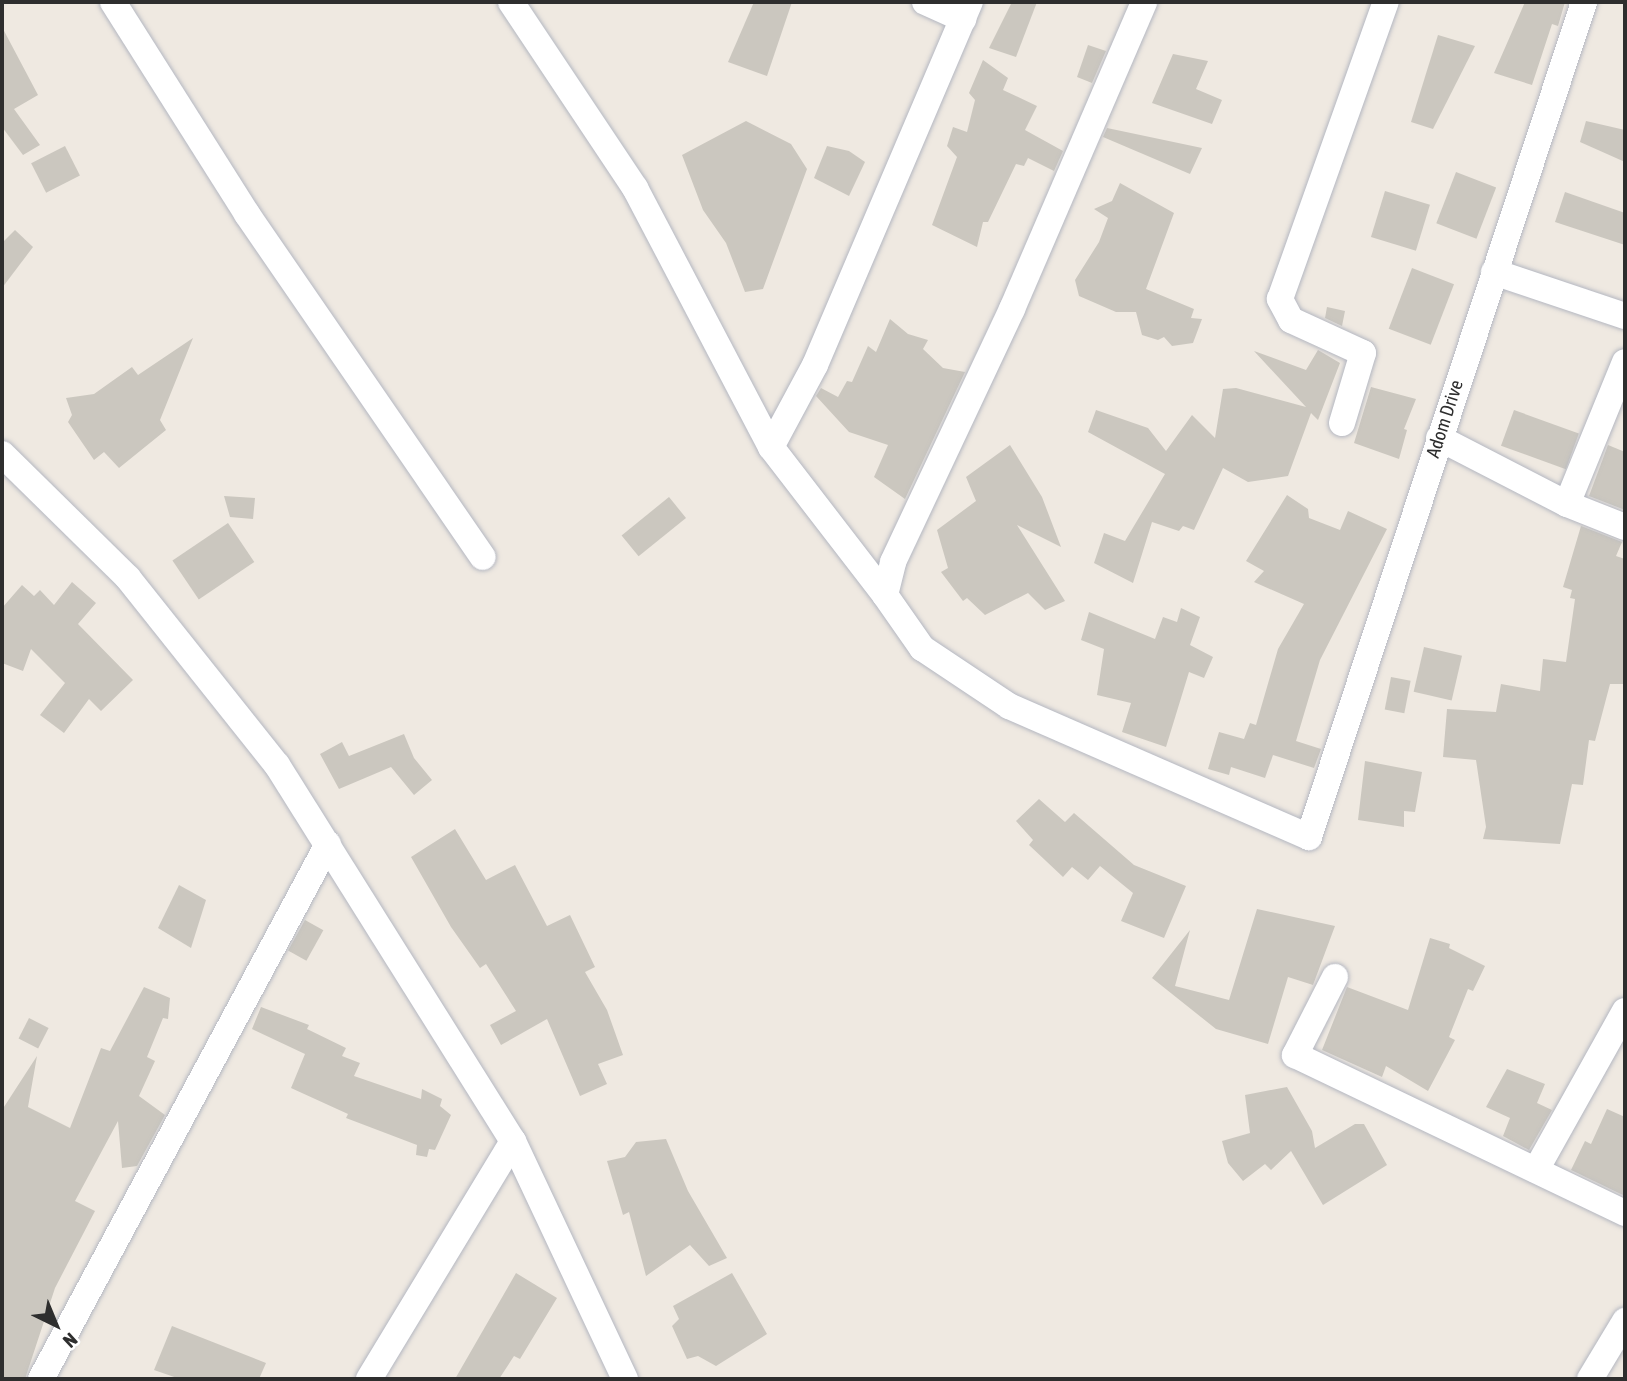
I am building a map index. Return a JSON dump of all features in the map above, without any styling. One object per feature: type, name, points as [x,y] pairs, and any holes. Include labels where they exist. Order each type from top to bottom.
[{"type":"street","points":[[113,2],[247,214],[483,557]]},
{"type":"street","points":[[511,2],[635,188],[771,447],[885,596]]},
{"type":"street","points":[[771,447],[816,365],[966,10],[925,2]]},
{"type":"street","points":[[885,596],[893,562],[1013,309],[1144,2]]},
{"type":"street","points":[[1342,423],[1363,353],[1291,320],[1280,299],[1386,2]]},
{"type":"street","name":"Adom Drive","points":[[885,596],[922,648],[1009,706],[1309,836],[1584,2]]},
{"type":"street","points":[[1494,272],[1625,316]]},
{"type":"street","points":[[1567,504],[1625,362]]},
{"type":"street","points":[[1439,439],[1567,504],[1625,527]]},
{"type":"street","points":[[2,454],[128,578],[205,670],[328,844],[513,1141],[625,1379]]},
{"type":"street","points":[[41,1379],[328,844]]},
{"type":"street","points":[[1335,977],[1295,1055],[1625,1213]]},
{"type":"street","points":[[1536,1170],[1625,1011]]},
{"type":"street","points":[[369,1379],[513,1141]]},
{"type":"street","points":[[1590,1379],[1625,1321]]},
{"type":"building","points":[[754,2],[792,2],[767,76],[728,62]]},
{"type":"building","points":[[1012,2],[1037,2],[1016,57],[989,48]]},
{"type":"building","points":[[1525,2],[1565,2],[1558,26],[1552,24],[1532,85],[1494,73]]},
{"type":"building","points":[[2,27],[38,95],[14,109],[40,145],[23,155],[2,127]]},
{"type":"building","points":[[1438,35],[1475,46],[1433,129],[1411,122]]},
{"type":"building","points":[[1088,45],[1106,51],[1092,83],[1077,77]]},
{"type":"building","points":[[1173,54],[1208,61],[1196,89],[1222,100],[1212,124],[1152,103]]},
{"type":"building","points":[[983,60],[1008,78],[1003,90],[1037,106],[1025,130],[1063,151],[1054,171],[1028,158],[1024,166],[1016,164],[988,222],[983,222],[977,247],[932,225],[957,157],[947,146],[953,127],[967,132],[975,100],[969,93]]},
{"type":"building","points":[[746,121],[791,144],[807,169],[763,289],[745,292],[726,243],[703,210],[682,155]]},
{"type":"building","points":[[1586,121],[1625,130],[1625,162],[1580,142]]},
{"type":"building","points":[[1107,128],[1202,148],[1190,174],[1103,137]]},
{"type":"building","points":[[65,146],[80,175],[46,193],[31,163]]},
{"type":"building","points":[[827,146],[849,151],[865,162],[849,196],[814,178]]},
{"type":"building","points":[[1456,172],[1496,187],[1476,239],[1436,223]]},
{"type":"building","points":[[1120,183],[1174,213],[1146,289],[1194,309],[1191,318],[1202,319],[1193,343],[1172,346],[1164,337],[1158,340],[1142,335],[1136,312],[1116,312],[1079,296],[1075,280],[1099,242],[1108,218],[1094,209],[1112,201]]},
{"type":"building","points":[[1385,191],[1430,205],[1416,251],[1371,237]]},
{"type":"building","points":[[1565,192],[1625,213],[1625,245],[1555,222]]},
{"type":"building","points":[[15,230],[33,247],[2,288],[2,243]]},
{"type":"building","points":[[1412,268],[1454,284],[1431,345],[1389,329]]},
{"type":"building","points":[[1327,307],[1345,311],[1342,326],[1325,318]]},
{"type":"building","points":[[890,319],[908,334],[928,340],[923,349],[943,368],[965,372],[905,499],[874,477],[888,445],[849,432],[816,396],[821,388],[838,397],[847,381],[852,382],[868,346],[876,352]]},
{"type":"building","points":[[193,338],[160,420],[166,430],[119,468],[104,452],[94,460],[68,422],[72,415],[66,398],[94,394],[132,367],[138,375]]},
{"type":"building","points":[[1318,350],[1340,363],[1318,420],[1311,413],[1288,476],[1248,482],[1223,468],[1194,530],[1183,526],[1179,531],[1152,522],[1133,583],[1094,563],[1104,533],[1125,541],[1165,474],[1088,432],[1096,410],[1148,428],[1166,451],[1192,415],[1215,438],[1223,389],[1236,388],[1306,407],[1254,351],[1306,370]]},
{"type":"building","points":[[1371,387],[1416,399],[1404,429],[1407,430],[1399,459],[1354,443]]},
{"type":"building","points":[[1514,410],[1579,434],[1566,469],[1501,446]]},
{"type":"building","points":[[1010,445],[1042,497],[1061,547],[1017,525],[1065,601],[1045,610],[1028,593],[985,615],[967,598],[963,601],[941,572],[948,568],[937,530],[976,501],[966,477]]},
{"type":"building","points":[[1608,445],[1625,452],[1625,510],[1589,496]]},
{"type":"building","points":[[1287,495],[1308,509],[1309,518],[1340,530],[1348,511],[1387,529],[1320,660],[1296,741],[1321,749],[1314,768],[1273,755],[1265,778],[1231,767],[1229,775],[1208,769],[1219,732],[1244,739],[1250,723],[1256,725],[1278,649],[1304,604],[1254,582],[1264,571],[1246,561]]},
{"type":"building","points":[[224,496],[255,498],[253,519],[230,517]]},
{"type":"building","points":[[669,497],[686,518],[639,556],[622,535]]},
{"type":"building","points":[[228,523],[254,562],[199,599],[172,560]]},
{"type":"building","points":[[1581,526],[1622,542],[1616,556],[1625,559],[1625,684],[1610,684],[1595,741],[1589,740],[1583,785],[1572,784],[1560,844],[1483,839],[1486,827],[1476,760],[1443,757],[1447,709],[1496,712],[1501,684],[1540,691],[1543,659],[1566,662],[1575,599],[1570,598],[1572,590],[1563,587]]},
{"type":"building","points":[[72,582],[96,603],[78,624],[133,680],[101,711],[89,699],[64,733],[40,715],[65,683],[31,649],[23,671],[2,663],[2,608],[22,585],[34,596],[40,590],[54,605]]},
{"type":"building","points":[[1181,608],[1200,617],[1190,645],[1213,657],[1204,678],[1189,672],[1166,747],[1122,732],[1131,703],[1097,695],[1104,649],[1081,640],[1089,612],[1155,639],[1163,617],[1177,622]]},
{"type":"building","points":[[1424,647],[1462,656],[1452,701],[1414,692]]},
{"type":"building","points":[[1391,677],[1411,681],[1404,713],[1385,709]]},
{"type":"building","points":[[404,734],[414,758],[432,780],[414,795],[391,767],[339,789],[320,754],[342,742],[349,756]]},
{"type":"building","points":[[1365,761],[1422,772],[1415,812],[1404,811],[1404,827],[1358,820]]},
{"type":"building","points":[[1039,799],[1065,822],[1074,813],[1134,865],[1186,886],[1164,938],[1121,921],[1133,893],[1100,866],[1088,880],[1072,867],[1063,877],[1029,845],[1033,840],[1016,821]]},
{"type":"building","points":[[455,829],[486,880],[515,865],[547,926],[570,915],[595,967],[585,972],[607,1010],[623,1055],[598,1064],[607,1084],[580,1096],[547,1019],[501,1045],[490,1025],[516,1011],[486,964],[480,968],[451,927],[411,857]]},
{"type":"building","points":[[179,885],[206,900],[191,948],[158,928]]},
{"type":"building","points":[[1257,909],[1335,926],[1313,985],[1288,977],[1268,1044],[1216,1029],[1152,978],[1190,930],[1175,986],[1229,1000]]},
{"type":"building","points":[[305,920],[323,930],[306,961],[288,951]]},
{"type":"building","points":[[1430,938],[1450,944],[1449,948],[1485,966],[1473,991],[1468,989],[1449,1037],[1455,1040],[1428,1091],[1386,1066],[1382,1077],[1322,1050],[1347,987],[1408,1010]]},
{"type":"building","points":[[144,987],[170,998],[168,1019],[163,1018],[147,1057],[155,1061],[139,1096],[165,1115],[137,1166],[122,1168],[118,1121],[75,1201],[95,1211],[55,1288],[25,1379],[2,1379],[2,1110],[37,1056],[28,1107],[70,1128],[101,1048],[110,1051]]},
{"type":"building","points":[[261,1007],[309,1025],[307,1029],[346,1048],[342,1056],[360,1063],[354,1076],[421,1099],[422,1089],[442,1099],[440,1106],[451,1115],[435,1150],[429,1149],[427,1157],[416,1155],[417,1145],[346,1118],[348,1114],[291,1088],[305,1054],[252,1029]]},
{"type":"building","points":[[29,1018],[49,1028],[38,1048],[19,1038]]},
{"type":"building","points":[[1507,1069],[1545,1084],[1537,1103],[1552,1110],[1529,1150],[1503,1136],[1510,1118],[1486,1107]]},
{"type":"building","points":[[1287,1087],[1312,1131],[1315,1148],[1355,1124],[1364,1124],[1387,1165],[1323,1205],[1291,1151],[1271,1170],[1265,1164],[1243,1181],[1228,1163],[1222,1141],[1250,1133],[1245,1095]]},
{"type":"building","points":[[1607,1109],[1625,1117],[1625,1196],[1571,1170],[1585,1141],[1591,1144]]},
{"type":"building","points":[[666,1139],[688,1191],[727,1258],[709,1266],[690,1245],[646,1276],[629,1212],[623,1215],[607,1161],[625,1157],[636,1142]]},
{"type":"building","points":[[516,1273],[557,1298],[520,1359],[514,1356],[499,1379],[455,1379]]},
{"type":"building","points":[[732,1273],[767,1334],[716,1366],[698,1356],[687,1359],[672,1326],[679,1319],[673,1306]]},
{"type":"building","points":[[172,1326],[266,1363],[259,1379],[180,1379],[154,1370]]}]
